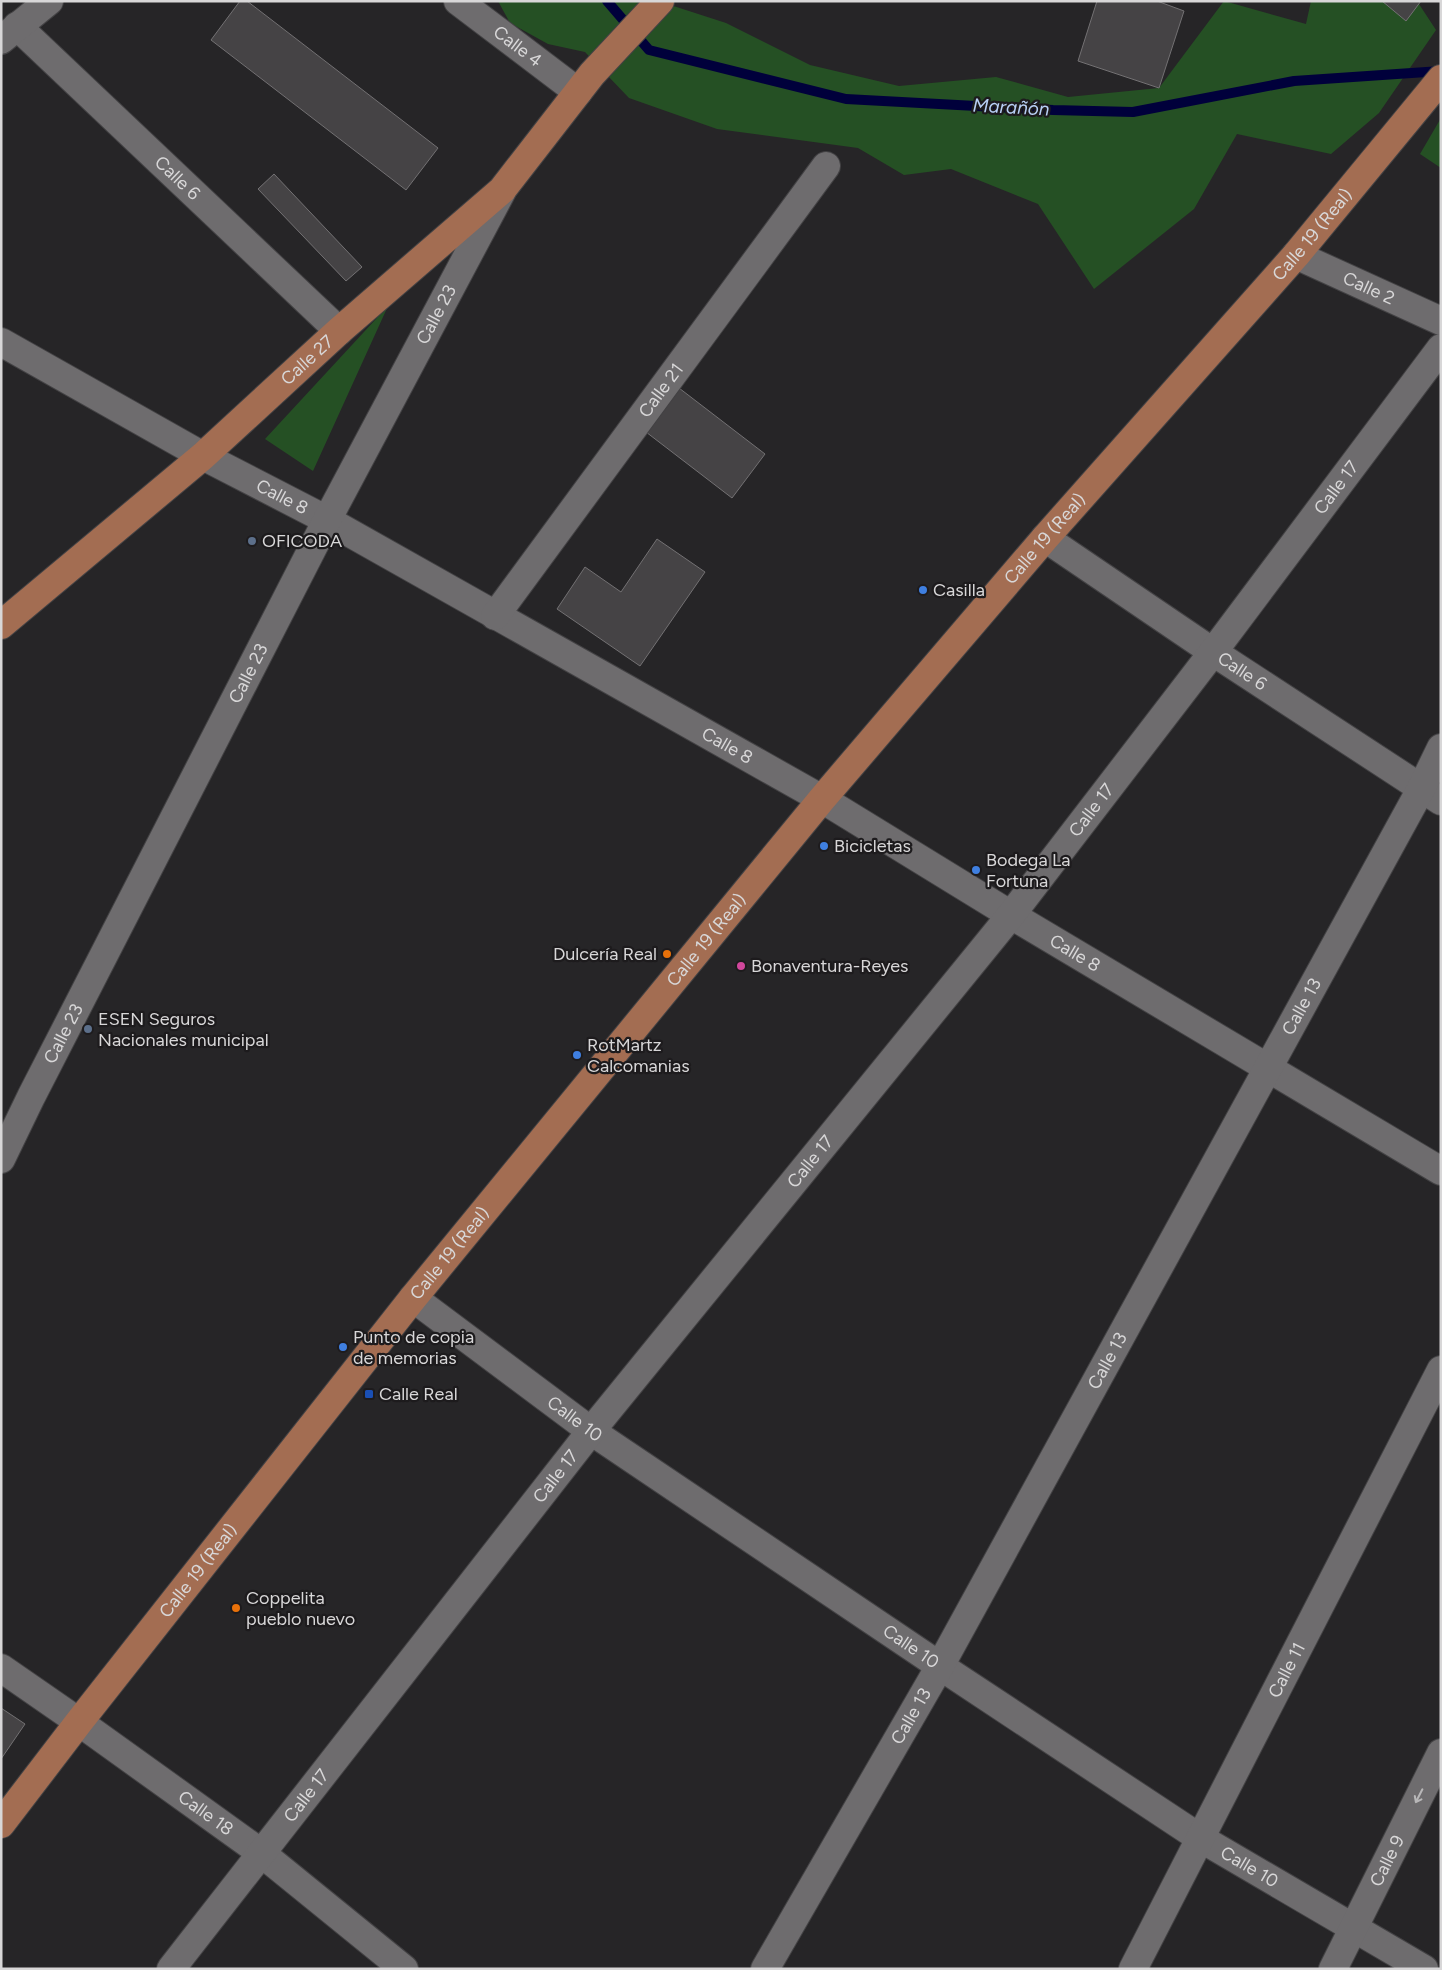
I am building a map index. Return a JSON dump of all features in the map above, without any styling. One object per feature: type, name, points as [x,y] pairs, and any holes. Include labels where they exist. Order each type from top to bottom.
[{"type":"main road","name":"Calle 27","points":[[1,625],[203,456],[339,331],[502,190],[585,83],[660,1]]},
{"type":"main road","name":"Calle 19 (Real)","points":[[1,1824],[413,1298],[822,799],[1044,538],[1296,255],[1441,80]]},
{"type":"street","points":[[9,33],[49,1]]},
{"type":"street","name":"Calle 4","points":[[458,1],[585,83]]},
{"type":"street","name":"Calle 6","points":[[9,33],[339,331]]},
{"type":"street","name":"Calle 21","points":[[495,616],[826,166]]},
{"type":"street","name":"Calle 23","points":[[1,1159],[40,1079],[327,520],[502,190]]},
{"type":"street","name":"Calle 2","points":[[1296,255],[1441,322]]},
{"type":"street","name":"Calle 8","points":[[1,342],[203,456],[327,520],[822,799],[1012,915],[1441,1171]]},
{"type":"street","name":"Calle 17","points":[[171,1969],[260,1852],[591,1431],[1012,915],[1213,652],[1441,348]]},
{"type":"street","name":"Calle 6","points":[[1044,538],[1431,795]]},
{"type":"street","name":"Calle 13","points":[[765,1969],[940,1666],[1269,1067],[1431,795],[1441,748]]},
{"type":"street","name":"Calle 10","points":[[413,1298],[591,1431],[940,1666],[1200,1838],[1424,1969]]},
{"type":"street","name":"Calle 11","points":[[1134,1969],[1441,1370]]},
{"type":"street","name":"Calle 18","points":[[1,1668],[260,1852],[404,1969]]},
{"type":"street","name":"Calle 9","points":[[1333,1969],[1441,1753]]},
{"type":"green space","points":[[498,1],[658,1],[726,23],[810,65],[899,86],[996,77],[1068,97],[1159,88],[1224,1],[1306,24],[1311,1],[1417,1],[1436,30],[1379,113],[1331,154],[1237,134],[1194,209],[1094,289],[1038,204],[951,169],[904,175],[858,148],[717,129],[629,98],[585,52],[548,44],[510,23]]},
{"type":"green space","points":[[1441,118],[1441,168],[1420,154]]},
{"type":"green space","points":[[388,306],[313,471],[265,439]]},
{"type":"building","points":[[240,1],[247,1],[438,148],[406,190],[211,40]]},
{"type":"building","points":[[1097,1],[1157,1],[1184,11],[1159,88],[1078,61]]},
{"type":"building","points":[[1382,1],[1421,1],[1406,21]]},
{"type":"building","points":[[274,174],[362,267],[346,281],[258,189]]},
{"type":"building","points":[[679,388],[765,454],[732,498],[646,432]]},
{"type":"building","points":[[657,539],[705,572],[640,666],[557,609],[585,567],[621,592]]},
{"type":"building","points":[[1,1708],[25,1724],[1,1759]]},
{"type":"waterway","name":"Marañón","points":[[607,1],[649,50],[846,99],[1053,110],[1133,112],[1294,81],[1441,71]]},
{"type":"place","name":"OFICODA","points":[[252,541]]},
{"type":"place","name":"Casilla","points":[[923,590]]},
{"type":"place","name":"Bicicletas","points":[[824,846]]},
{"type":"place","name":"Bodega La Fortuna","points":[[976,870]]},
{"type":"place","name":"Dulcería Real","points":[[667,954]]},
{"type":"place","name":"Bonaventura-Reyes","points":[[741,966]]},
{"type":"place","name":"ESEN Seguros Nacionales municipal","points":[[88,1029]]},
{"type":"place","name":"RotMartz Calcomanias","points":[[577,1055]]},
{"type":"place","name":"Punto de copia de memorias","points":[[343,1347]]},
{"type":"place","name":"Calle Real","points":[[369,1394]]},
{"type":"place","name":"Coppelita pueblo nuevo","points":[[236,1608]]}]
